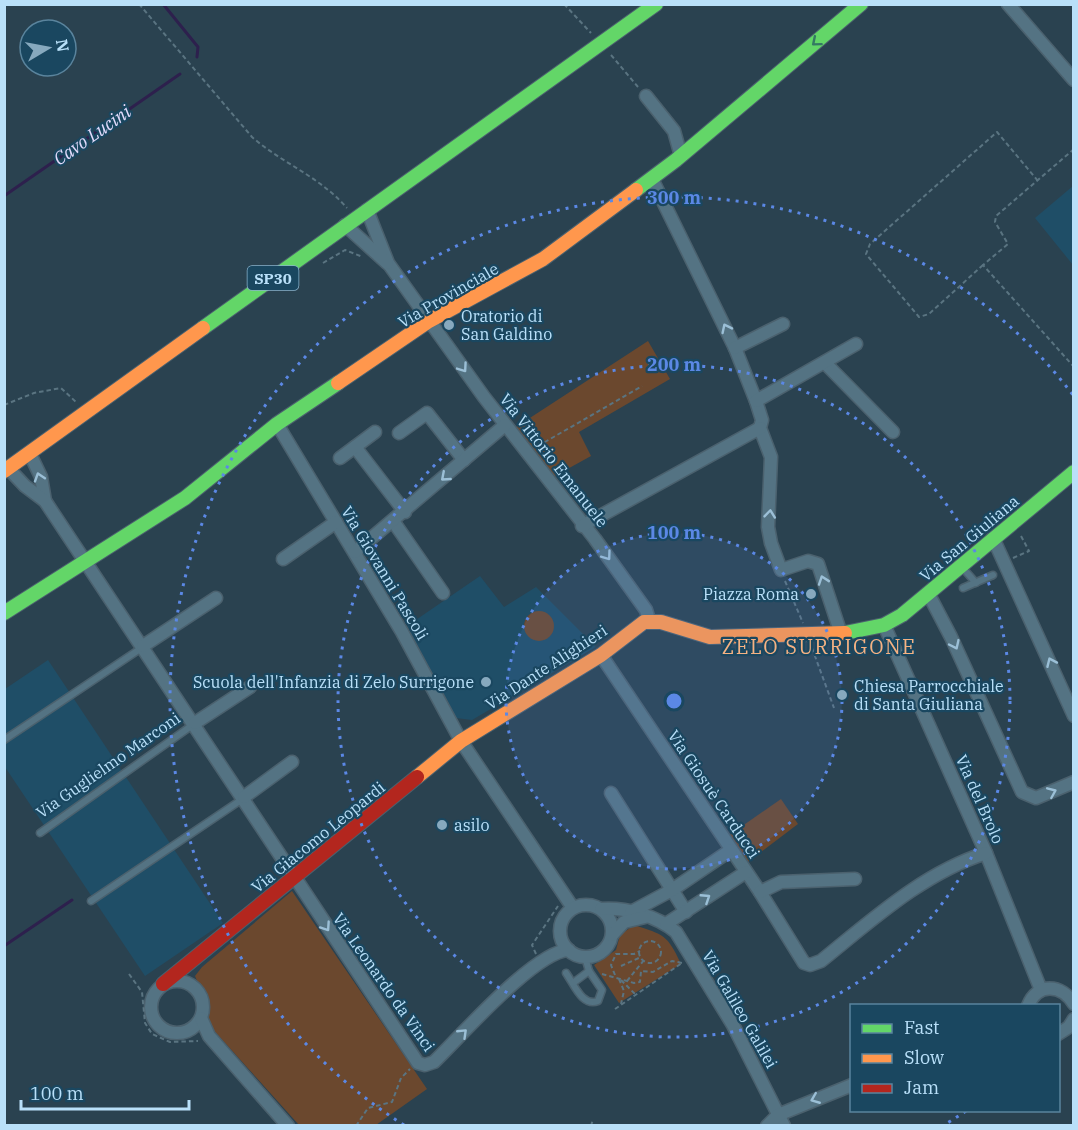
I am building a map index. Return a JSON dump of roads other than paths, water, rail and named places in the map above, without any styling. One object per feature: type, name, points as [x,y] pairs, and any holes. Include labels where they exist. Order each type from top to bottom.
[{"type":"street","name":"SP30","points":[[6,470],[656,4]]},
{"type":"street","name":"Via Provinciale","points":[[4,613],[186,498],[277,424],[429,321],[543,259],[681,156],[861,4]]},
{"type":"street","points":[[1008,4],[1074,80]]},
{"type":"street","points":[[646,96],[674,131],[681,156]]},
{"type":"street","points":[[652,179],[735,348],[756,401],[762,420],[760,428],[771,457],[768,526],[771,543],[781,570],[808,561],[818,564],[841,634]]},
{"type":"street","points":[[356,218],[387,263]]},
{"type":"street","points":[[356,218],[387,263]]},
{"type":"street","name":"Via Vittorio Emanuele","points":[[387,263],[526,453],[582,526],[595,539],[646,610],[649,620]]},
{"type":"street","points":[[735,348],[783,324]]},
{"type":"street","points":[[756,401],[856,344]]},
{"type":"street","points":[[825,363],[893,432]]},
{"type":"street","points":[[399,433],[427,413],[464,460]]},
{"type":"street","name":"Via Giovanni Pascoli","points":[[277,424],[402,632],[461,741]]},
{"type":"street","points":[[354,552],[405,512],[505,425]]},
{"type":"street","points":[[582,526],[760,428]]},
{"type":"street","points":[[340,458],[375,432]]},
{"type":"street","points":[[355,447],[405,512]]},
{"type":"street","name":"Via Guglielmo Marconi","points":[[30,454],[42,477],[45,501]]},
{"type":"street","name":"Via Guglielmo Marconi","points":[[6,470],[45,501],[296,877]]},
{"type":"street","name":"Via San Giuliana","points":[[884,625],[902,615],[1073,474]]},
{"type":"street","points":[[393,521],[443,593]]},
{"type":"street","points":[[283,559],[336,522]]},
{"type":"street","points":[[993,538],[1074,716]]},
{"type":"street","points":[[928,593],[951,637],[1022,792],[1035,798],[1074,782]]},
{"type":"street","points":[[143,646],[216,598]]},
{"type":"street","points":[[649,620],[710,637],[841,634],[884,625]]},
{"type":"street","name":"Via Dante Alighieri","points":[[461,741],[601,655],[649,620]]},
{"type":"street","name":"Via del Brolo","points":[[884,625],[986,853],[1041,990]]},
{"type":"street","name":"Via Giosuè Carducci","points":[[601,655],[760,892],[804,963],[810,965],[821,961],[919,885],[963,861],[986,853]]},
{"type":"street","points":[[195,723],[249,687]]},
{"type":"street","points":[[461,741],[573,908]]},
{"type":"street","name":"Via Giacomo Leopardi","points":[[163,984],[461,741]]},
{"type":"street","points":[[244,797],[292,762]]},
{"type":"street","points":[[611,793],[686,912]]},
{"type":"street","points":[[631,912],[672,890],[731,850]]},
{"type":"street","points":[[649,918],[624,922],[612,935],[603,951],[585,957],[569,950],[562,940],[561,928],[564,917],[573,908],[590,905],[601,909],[631,912],[649,918],[666,924],[746,872]]},
{"type":"street","name":"Via Leonardo da Vinci","points":[[296,877],[308,901],[418,1063],[424,1065],[434,1062],[540,962],[559,951],[569,950]]},
{"type":"street","points":[[760,892],[781,882],[855,879]]},
{"type":"street","points":[[649,918],[658,898]]},
{"type":"street","points":[[601,909],[609,918],[612,935]]},
{"type":"street","name":"Via Galileo Galilei","points":[[666,924],[676,932],[733,1025],[781,1120]]},
{"type":"street","points":[[195,958],[191,973],[194,986],[203,1001],[201,1018],[205,1040]]},
{"type":"street","points":[[194,986],[177,980],[163,984],[151,1000],[152,1017],[164,1030],[180,1033],[189,1030],[201,1018]]},
{"type":"street","points":[[1029,1004],[1035,994],[1041,990],[1057,988],[1072,999]]},
{"type":"street","points":[[1060,1033],[1069,1027],[1074,1019]]},
{"type":"street","points":[[189,1030],[205,1040],[288,1125]]},
{"type":"street","points":[[767,1125],[850,1086]]},
{"type":"lane","points":[[960,566],[976,583]]},
{"type":"lane","points":[[963,588],[993,575]]},
{"type":"lane","points":[[4,740],[143,646]]},
{"type":"lane","name":"Via Guglielmo Marconi","points":[[40,833],[195,723]]},
{"type":"lane","points":[[91,901],[244,797]]},
{"type":"lane","points":[[566,973],[584,999],[594,1003],[603,994],[591,974],[585,957]]},
{"type":"lane","points":[[573,982],[591,974]]},
{"type":"waterway","name":"Cavo Lucini","points":[[163,4],[198,47],[197,57]]},
{"type":"waterway","name":"Cavo Lucini","points":[[4,196],[180,74]]},
{"type":"waterway","points":[[4,946],[72,900]]},
{"type":"place","name":"Oratorio di San Galdino","points":[[449,325]]},
{"type":"place","name":"Piazza Roma","points":[[811,594]]},
{"type":"place","name":"Scuola dell'Infanzia di Zelo Surrigone","points":[[486,682]]},
{"type":"place","name":"Chiesa Parrocchiale di Santa Giuliana","points":[[842,695]]},
{"type":"place","name":"asilo","points":[[442,825]]},
{"type":"district","name":"ZELO SURRIGONE","points":[[819,646]]}]
